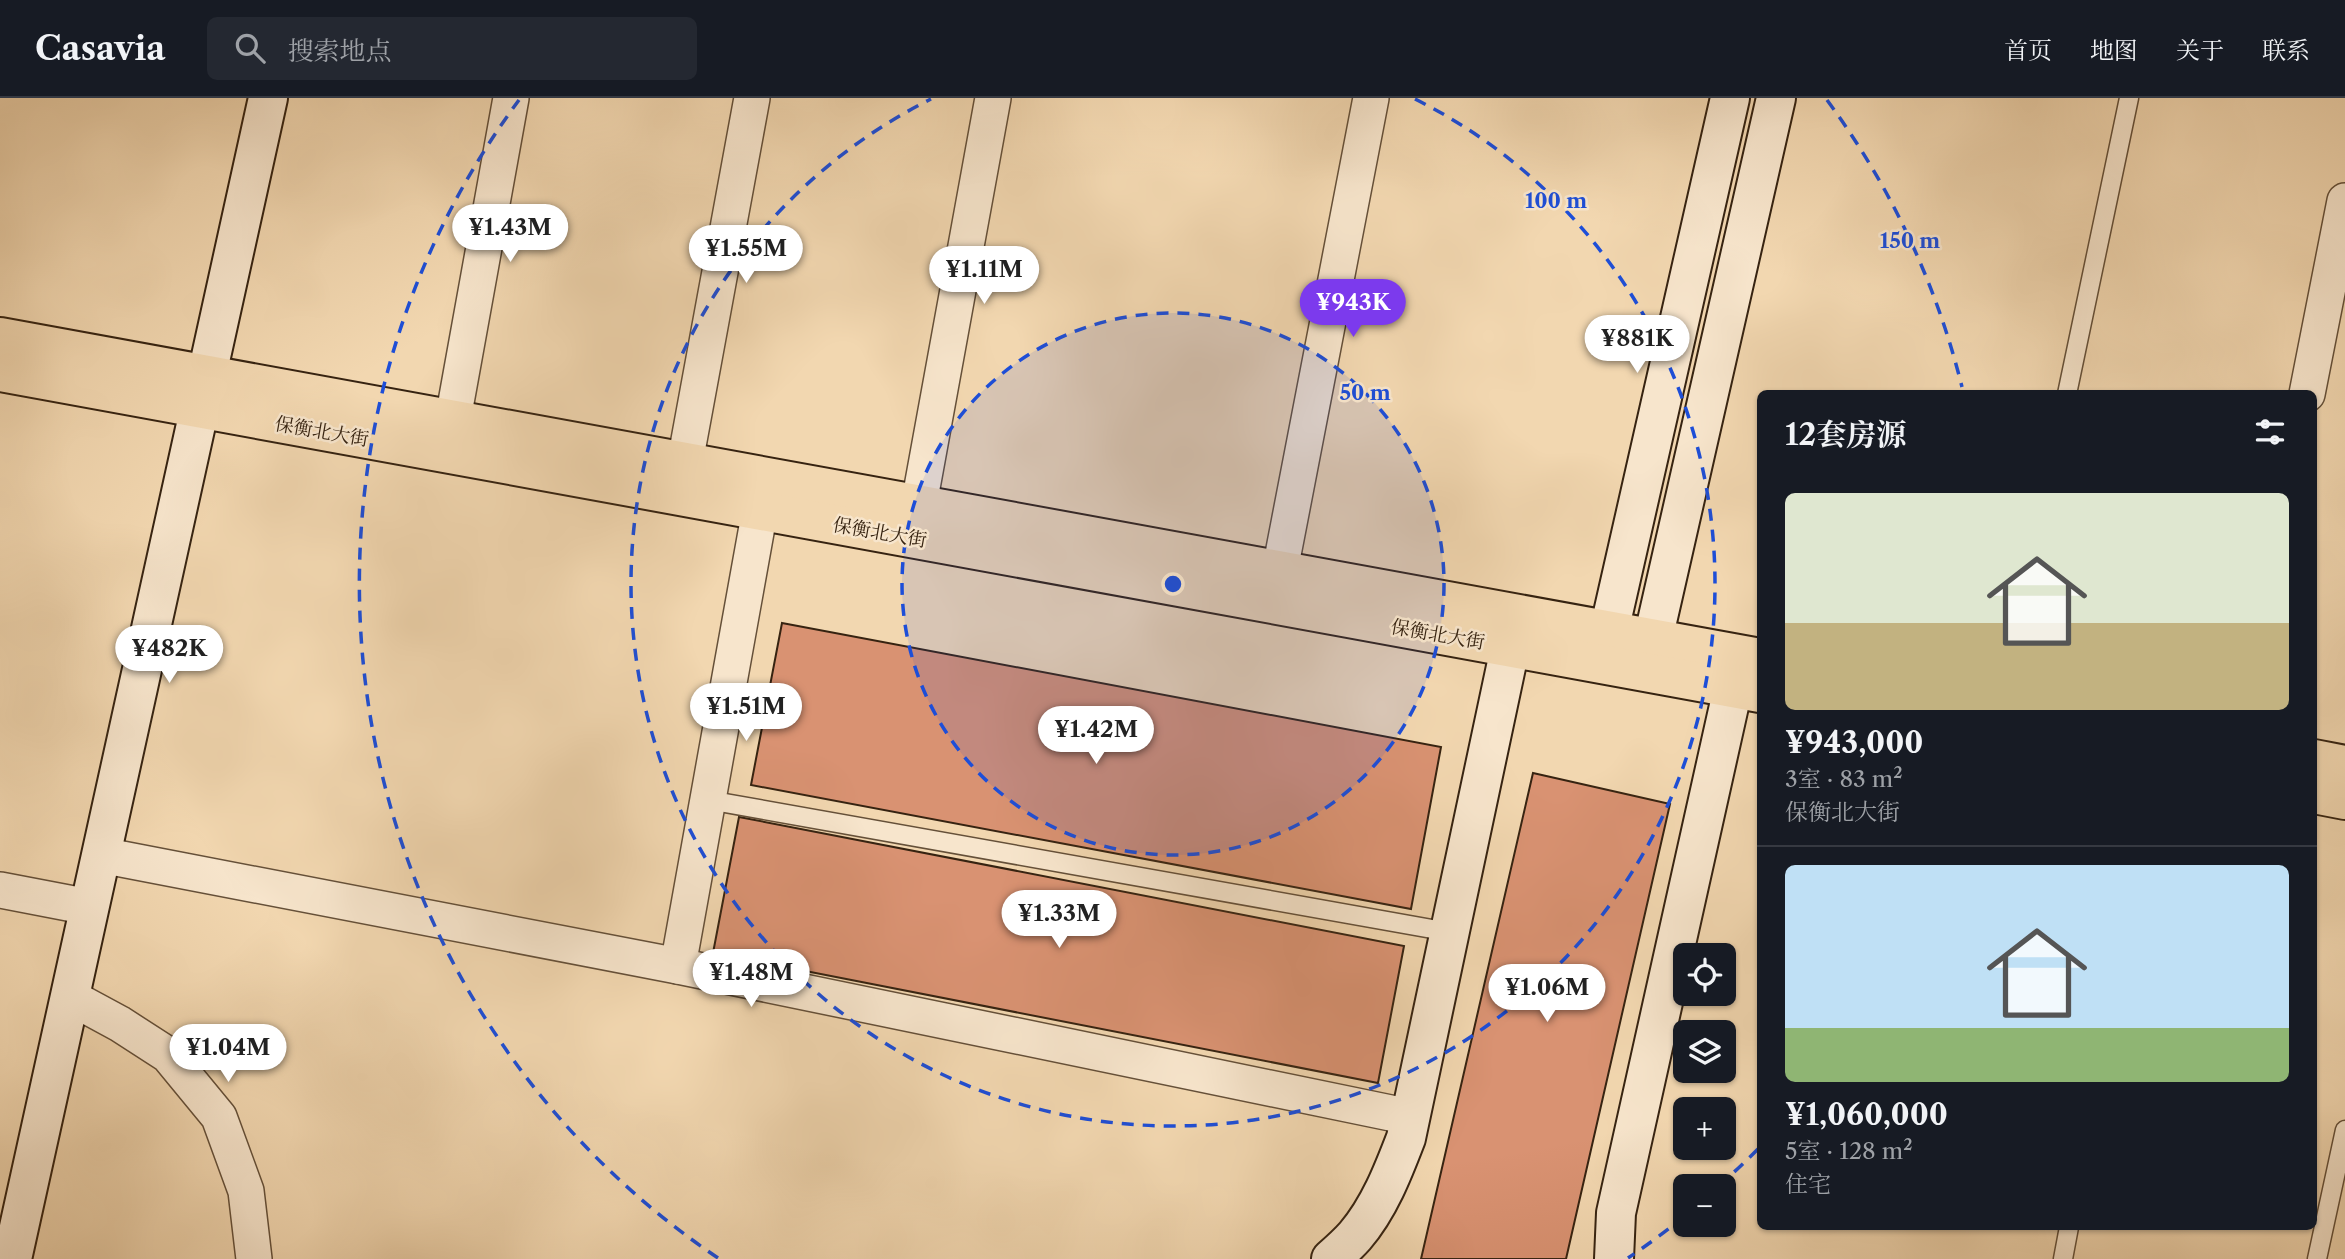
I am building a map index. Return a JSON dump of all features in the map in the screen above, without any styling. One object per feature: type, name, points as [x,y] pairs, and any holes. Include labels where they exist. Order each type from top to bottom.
[{"type":"main road","name":"保衡北大街","points":[[0,337],[203,391],[760,510],[1510,648],[1605,647]]},
{"type":"main road","name":"保衡北大街","points":[[0,372],[453,419],[1280,570],[1605,647],[1649,655],[1757,658]]},
{"type":"main road","name":"保衡北大街","points":[[1649,655],[1747,691]]},
{"type":"main road","points":[[2317,760],[2345,765]]},
{"type":"main road","points":[[2317,795],[2345,800]]},
{"type":"street","points":[[12,1259],[268,98]]},
{"type":"street","points":[[453,419],[511,98]]},
{"type":"street","points":[[685,462],[752,98]]},
{"type":"street","points":[[919,504],[993,98]]},
{"type":"street","points":[[1280,570],[1371,98]]},
{"type":"street","points":[[1605,647],[1730,98]]},
{"type":"street","points":[[1649,655],[1776,98]]},
{"type":"street","points":[[2308,390],[2345,201]]},
{"type":"street","points":[[678,965],[760,510]]},
{"type":"street","points":[[1331,1259],[1355,1236],[1377,1203],[1395,1166],[1410,1117],[1510,648]]},
{"type":"street","points":[[1614,1259],[1616,1213],[1747,691]]},
{"type":"street","points":[[101,855],[678,965],[1410,1117]]},
{"type":"street","points":[[0,890],[89,907]]},
{"type":"street","points":[[70,997],[120,1024],[168,1055],[219,1117],[246,1191],[254,1259]]},
{"type":"lane","points":[[2068,390],[2129,98]]},
{"type":"lane","points":[[708,800],[1450,932]]},
{"type":"lane","points":[[2317,1259],[2345,1130]]},
{"type":"lane","points":[[2063,1259],[2068,1230]]},
{"type":"building","points":[[782,623],[1441,747],[1411,909],[751,785]]},
{"type":"building","points":[[1533,773],[1670,804],[1566,1259],[1421,1259]]},
{"type":"building","points":[[739,817],[1404,946],[1378,1083],[713,953]]}]
